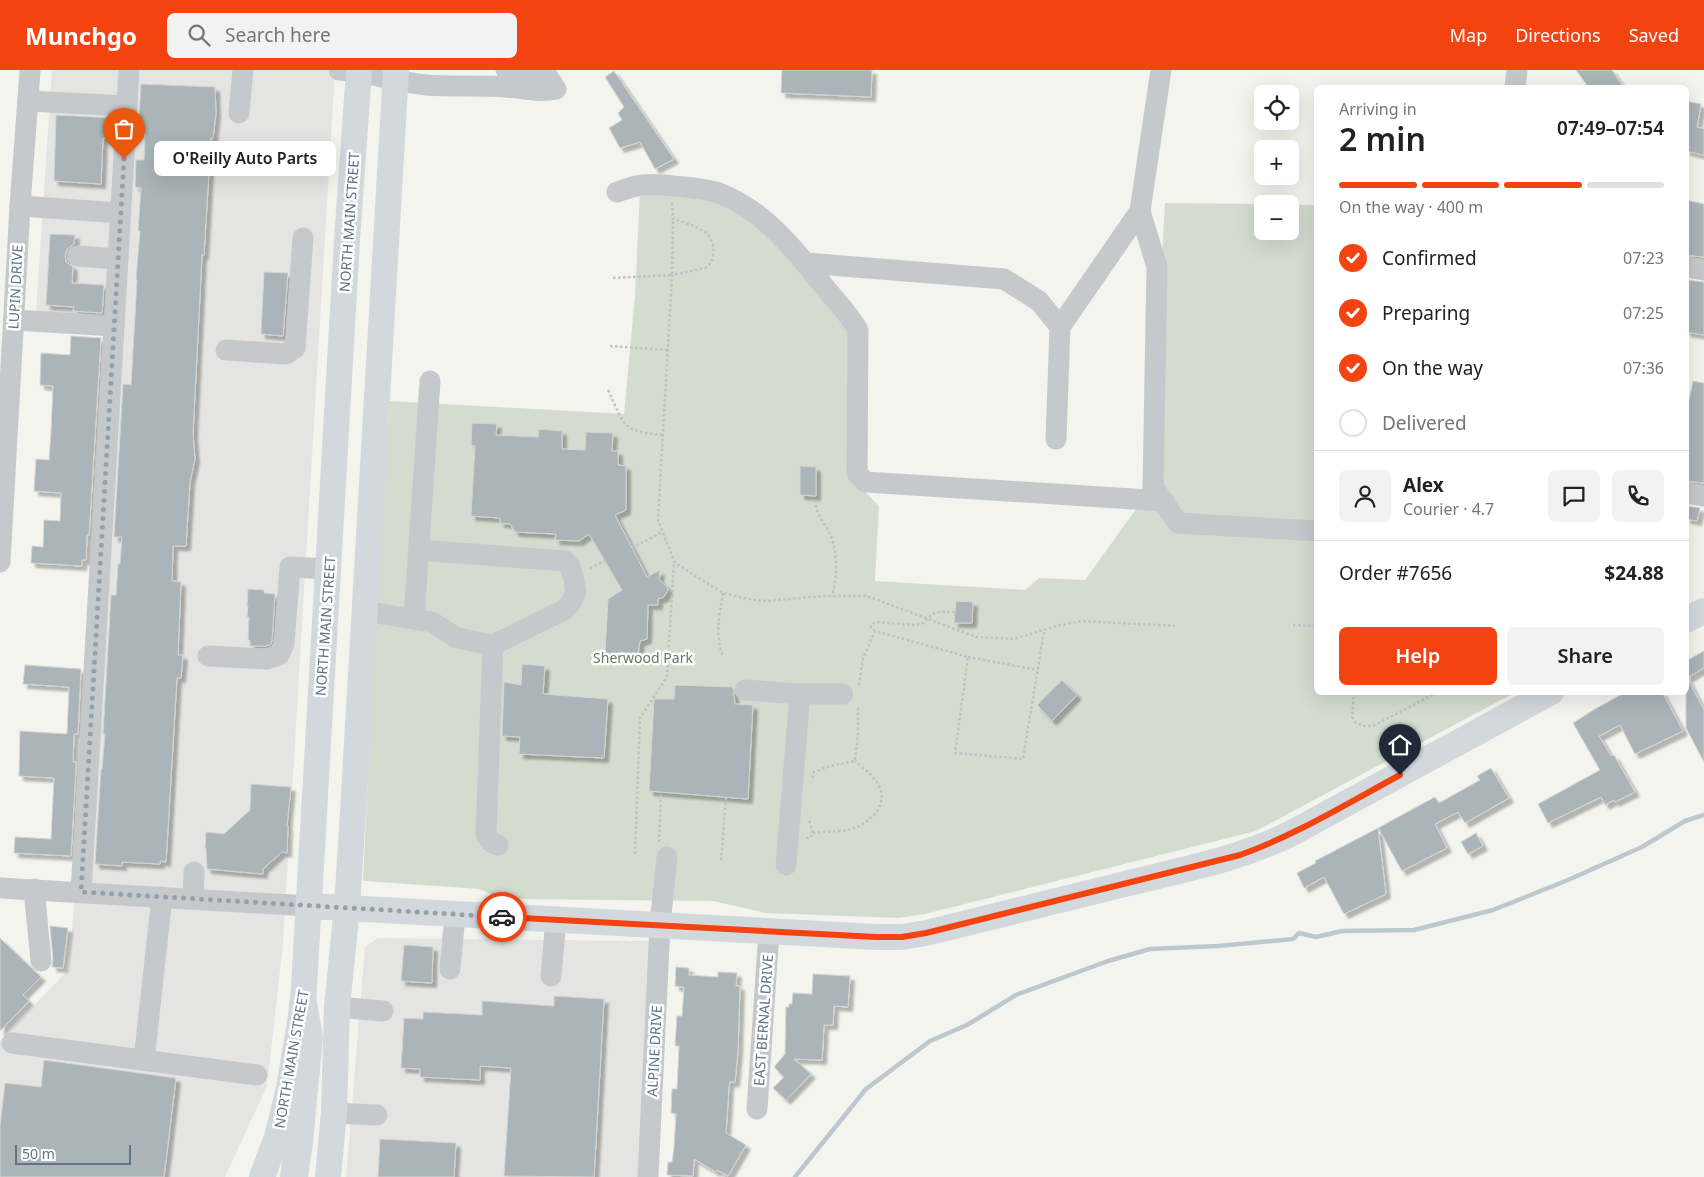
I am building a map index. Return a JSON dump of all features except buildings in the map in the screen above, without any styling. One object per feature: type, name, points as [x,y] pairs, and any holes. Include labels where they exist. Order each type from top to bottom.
[{"type":"highway","points":[[294,1177],[309,1037],[303,1004]]},
{"type":"main road","name":"NORTH MAIN STREET","points":[[262,1177],[277,1137],[285,1104],[303,1004],[329,570],[355,70]]},
{"type":"main road","points":[[328,1177],[334,1112],[337,1007],[347,907],[396,75]]},
{"type":"main road","points":[[1689,618],[1704,611]]},
{"type":"main road","points":[[309,906],[876,937],[910,936],[1240,855],[1266,846],[1545,695]]},
{"type":"street","name":"LUPIN DRIVE","points":[[0,562],[14,320],[8,282],[20,206],[30,70]]},
{"type":"street","points":[[81,892],[129,70]]},
{"type":"street","points":[[239,113],[243,70]]},
{"type":"street","points":[[355,70],[396,75],[426,85],[506,76]]},
{"type":"street","points":[[1160,70],[1140,211],[1158,267],[1153,486],[1178,523],[1314,531]]},
{"type":"street","points":[[1515,85],[1517,70]]},
{"type":"street","points":[[28,102],[127,106]]},
{"type":"street","points":[[617,192],[644,184],[671,185],[718,193],[762,219],[786,240],[806,263],[848,314],[858,330],[857,473],[862,480],[868,483],[1164,501]]},
{"type":"street","points":[[20,206],[121,213]]},
{"type":"street","points":[[1056,439],[1060,327],[1140,211]]},
{"type":"street","points":[[226,350],[286,354],[295,348],[303,238]]},
{"type":"street","points":[[76,256],[118,259]]},
{"type":"street","points":[[806,263],[1004,279],[1038,301],[1060,327]]},
{"type":"street","points":[[1689,268],[1704,270]]},
{"type":"street","points":[[14,320],[114,326]]},
{"type":"street","points":[[414,619],[430,381]]},
{"type":"street","points":[[1689,494],[1704,496]]},
{"type":"street","points":[[364,611],[432,622],[457,638],[493,645],[564,610],[571,603],[576,591],[570,567],[565,561],[419,550]]},
{"type":"street","points":[[208,656],[267,659],[279,655],[284,644],[290,567],[329,570]]},
{"type":"street","points":[[493,645],[486,835],[491,842],[498,845]]},
{"type":"street","points":[[745,690],[853,695]]},
{"type":"street","points":[[786,865],[800,694]]},
{"type":"street","name":"ALPINE DRIVE","points":[[648,1177],[663,852]]},
{"type":"street","points":[[193,898],[194,872]]},
{"type":"street","points":[[0,888],[309,906]]},
{"type":"street","points":[[34,889],[41,961]]},
{"type":"street","points":[[144,1060],[162,897]]},
{"type":"street","points":[[450,969],[455,915]]},
{"type":"street","points":[[551,976],[556,919]]},
{"type":"street","name":"EAST BERNAL DRIVE","points":[[757,1109],[769,931]]},
{"type":"street","points":[[337,1007],[383,1011]]},
{"type":"street","points":[[12,1043],[257,1076]]},
{"type":"street","points":[[334,1112],[377,1115]]},
{"type":"path","points":[[671,185],[673,219],[672,275],[658,520],[674,561],[678,565],[723,592],[748,599],[764,601],[832,596],[867,596],[966,634],[993,639],[1014,639],[1056,626],[1081,621],[1175,626]]},
{"type":"path","points":[[613,278],[672,275],[709,266],[712,261],[714,246],[710,238],[704,231],[673,219]]},
{"type":"path","points":[[610,346],[668,350]]},
{"type":"path","points":[[608,390],[624,424],[628,428],[662,435]]},
{"type":"path","points":[[816,500],[816,510],[829,531],[834,545],[836,568],[832,596]]},
{"type":"path","points":[[632,548],[662,532]]},
{"type":"path","points":[[635,854],[640,718],[667,678],[674,561]]},
{"type":"path","points":[[723,592],[717,629],[724,657]]},
{"type":"path","points":[[955,612],[937,611],[927,618],[924,623],[916,625],[876,622],[871,625],[875,631],[968,657],[1038,670]]},
{"type":"path","points":[[1293,625],[1314,626]]},
{"type":"path","points":[[855,761],[858,734],[853,695],[864,658],[875,631]]},
{"type":"path","points":[[968,657],[955,753],[1023,759],[1044,631]]},
{"type":"path","points":[[1354,695],[1352,717],[1356,723],[1368,726],[1373,726],[1432,695]]},
{"type":"path","points":[[812,779],[814,772],[830,766],[855,761]]},
{"type":"path","points":[[813,833],[852,828],[869,821],[879,809],[882,796],[880,786],[855,761]]},
{"type":"path","points":[[661,792],[663,852]]},
{"type":"path","points":[[721,860],[726,798]]},
{"type":"path","points":[[806,813],[813,833]]},
{"type":"path","points":[[788,840],[810,838],[813,833]]},
{"type":"shaded area","points":[[52,70],[335,70],[283,944],[267,1086],[225,1177],[0,1177],[0,1041],[69,969],[77,865],[108,331],[35,326]]},
{"type":"shaded area","points":[[378,938],[652,941],[638,1177],[346,1177],[365,947]]},
{"type":"green space","name":"Sherwood Park","points":[[640,190],[736,192],[850,334],[852,479],[879,506],[875,581],[1025,590],[1039,578],[1085,580],[1149,491],[1165,203],[1254,204],[1254,240],[1299,240],[1299,205],[1314,205],[1314,695],[1510,695],[1256,831],[925,914],[899,918],[766,913],[713,901],[505,899],[479,889],[363,881],[377,580],[390,401],[624,414],[635,296]]},
{"type":"waterway","points":[[795,1177],[866,1089],[930,1041],[967,1025],[1016,995],[1108,961],[1150,949],[1218,946],[1293,939],[1299,933],[1316,937],[1342,931],[1414,930],[1493,910],[1568,880],[1642,847],[1685,821],[1704,815]]},
{"type":"way so far","points":[[124,159],[81,892],[502,917]]},
{"type":"place","name":"O'Reilly Auto Parts","points":[[124,159]]},
{"type":"route","points":[[502,917],[902,937],[926,933],[1240,855],[1266,846],[1400,775]]}]
